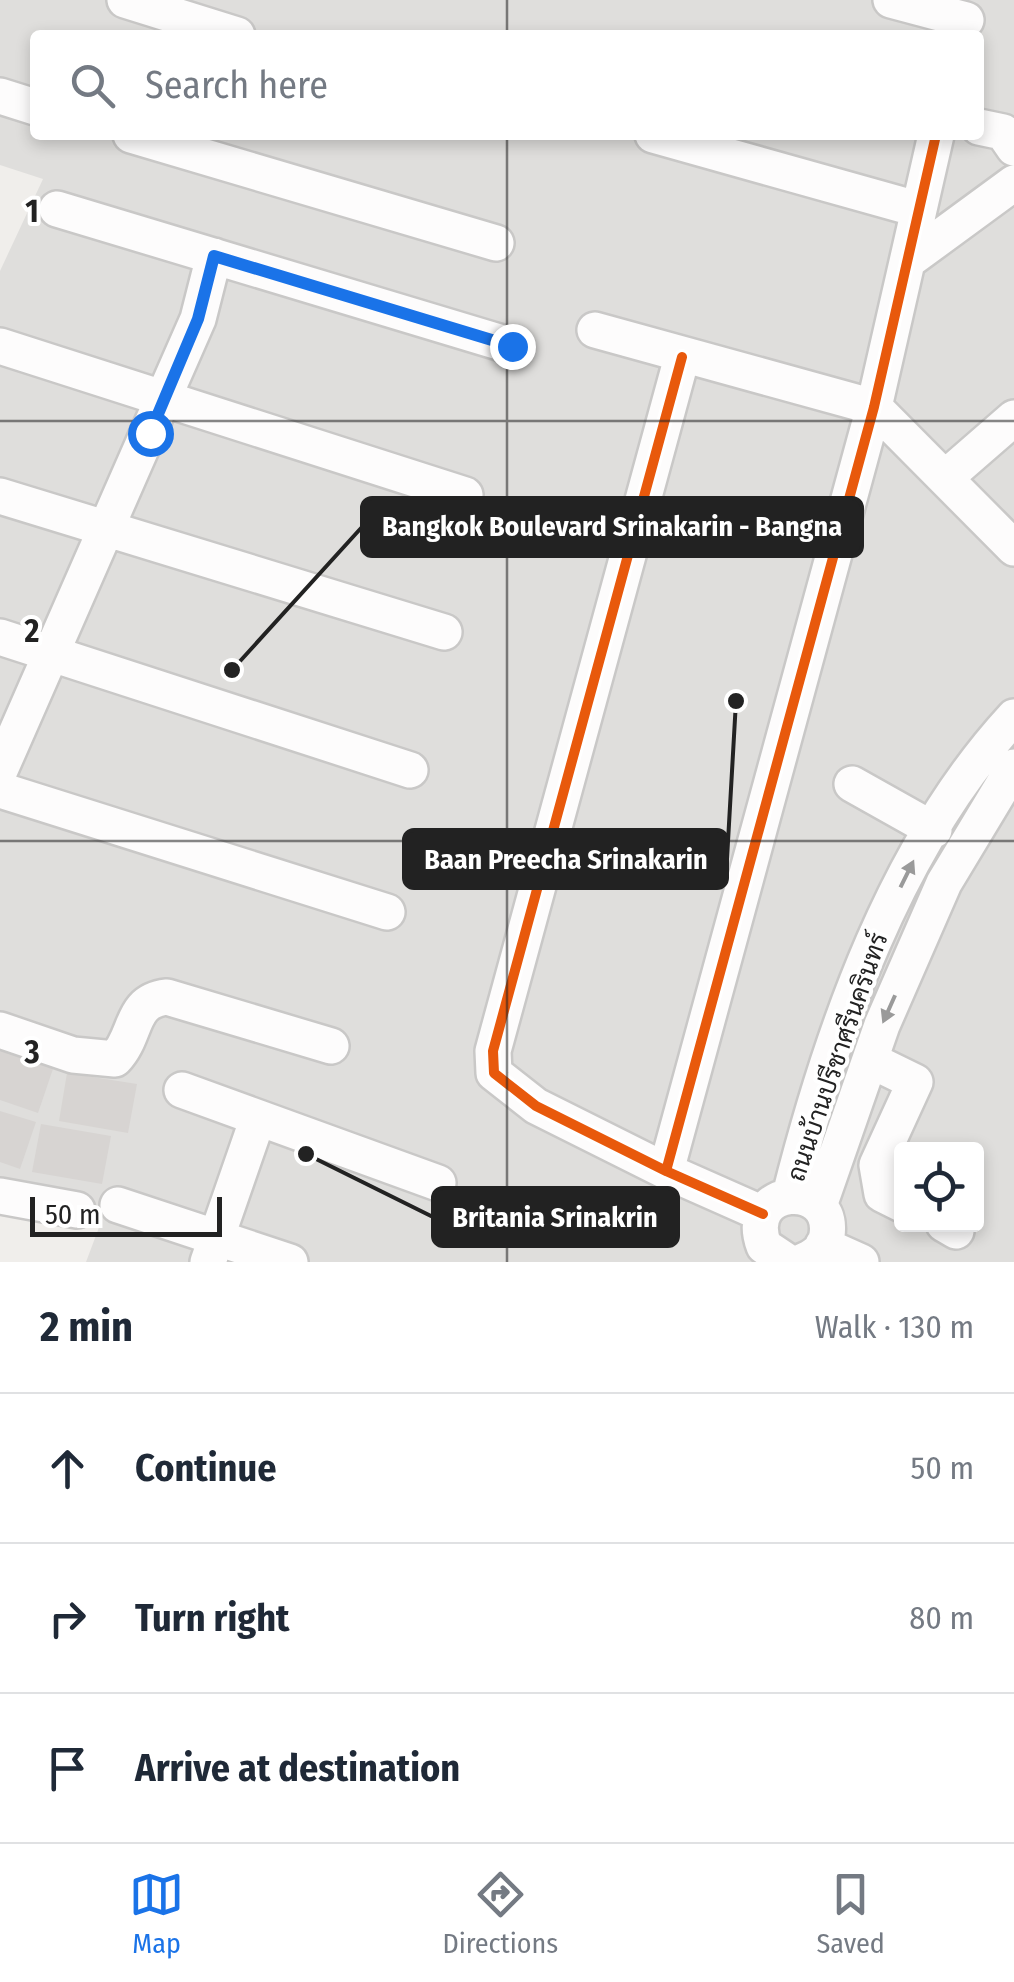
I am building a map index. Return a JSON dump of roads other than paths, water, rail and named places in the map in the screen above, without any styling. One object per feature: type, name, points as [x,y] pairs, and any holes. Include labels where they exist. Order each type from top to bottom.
[{"type":"street","points":[[125,0],[221,30]]},
{"type":"street","points":[[891,0],[966,18]]},
{"type":"street","points":[[0,96],[30,105]]},
{"type":"street","points":[[984,128],[1003,132],[1014,148]]},
{"type":"street","points":[[148,140],[496,244]]},
{"type":"street","points":[[670,140],[917,209]]},
{"type":"street","points":[[666,1171],[874,407],[935,140]]},
{"type":"street","points":[[909,260],[1014,183]]},
{"type":"street","points":[[58,209],[512,346]]},
{"type":"street","points":[[0,770],[164,401],[198,319],[214,256]]},
{"type":"street","points":[[594,330],[874,407],[1014,548]]},
{"type":"street","points":[[0,346],[465,494]]},
{"type":"street","points":[[682,357],[493,1051],[494,1074],[536,1106],[666,1171],[791,1205]]},
{"type":"street","points":[[945,478],[1014,418]]},
{"type":"street","points":[[0,496],[444,632]]},
{"type":"street","points":[[0,637],[410,770]]},
{"type":"street","name":"ถนนบ้านปรีชาศรีนครินทร์","points":[[791,1205],[865,963],[934,830],[988,745],[1014,716]]},
{"type":"street","name":"ถนนบ้านปรีชาศรีนครินทร์","points":[[773,1258],[760,1236],[791,1205],[870,1060],[944,883],[1014,767]]},
{"type":"street","points":[[852,784],[934,830]]},
{"type":"street","points":[[0,790],[387,912]]},
{"type":"street","points":[[0,1030],[73,1055],[115,1058],[124,1049],[139,1007],[150,998],[167,997],[331,1046]]},
{"type":"street","points":[[870,1060],[915,1082],[877,1165],[882,1194],[894,1200]]},
{"type":"street","points":[[182,1090],[438,1184]]},
{"type":"street","points":[[213,1249],[258,1118]]},
{"type":"street","points":[[0,1196],[77,1210]]},
{"type":"street","points":[[118,1205],[213,1249],[290,1262]]},
{"type":"street","name":"ถนนบ้านปรีชาศรีนครินทร์","points":[[791,1205],[828,1230],[807,1258]]},
{"type":"street","points":[[807,1258],[861,1262]]},
{"type":"place","name":"Bangkok Boulevard Srinakarin - Bangna","points":[[232,670]]},
{"type":"place","name":"Baan Preecha Srinakarin","points":[[736,701]]},
{"type":"place","name":"Britania Srinakrin","points":[[306,1154]]}]
